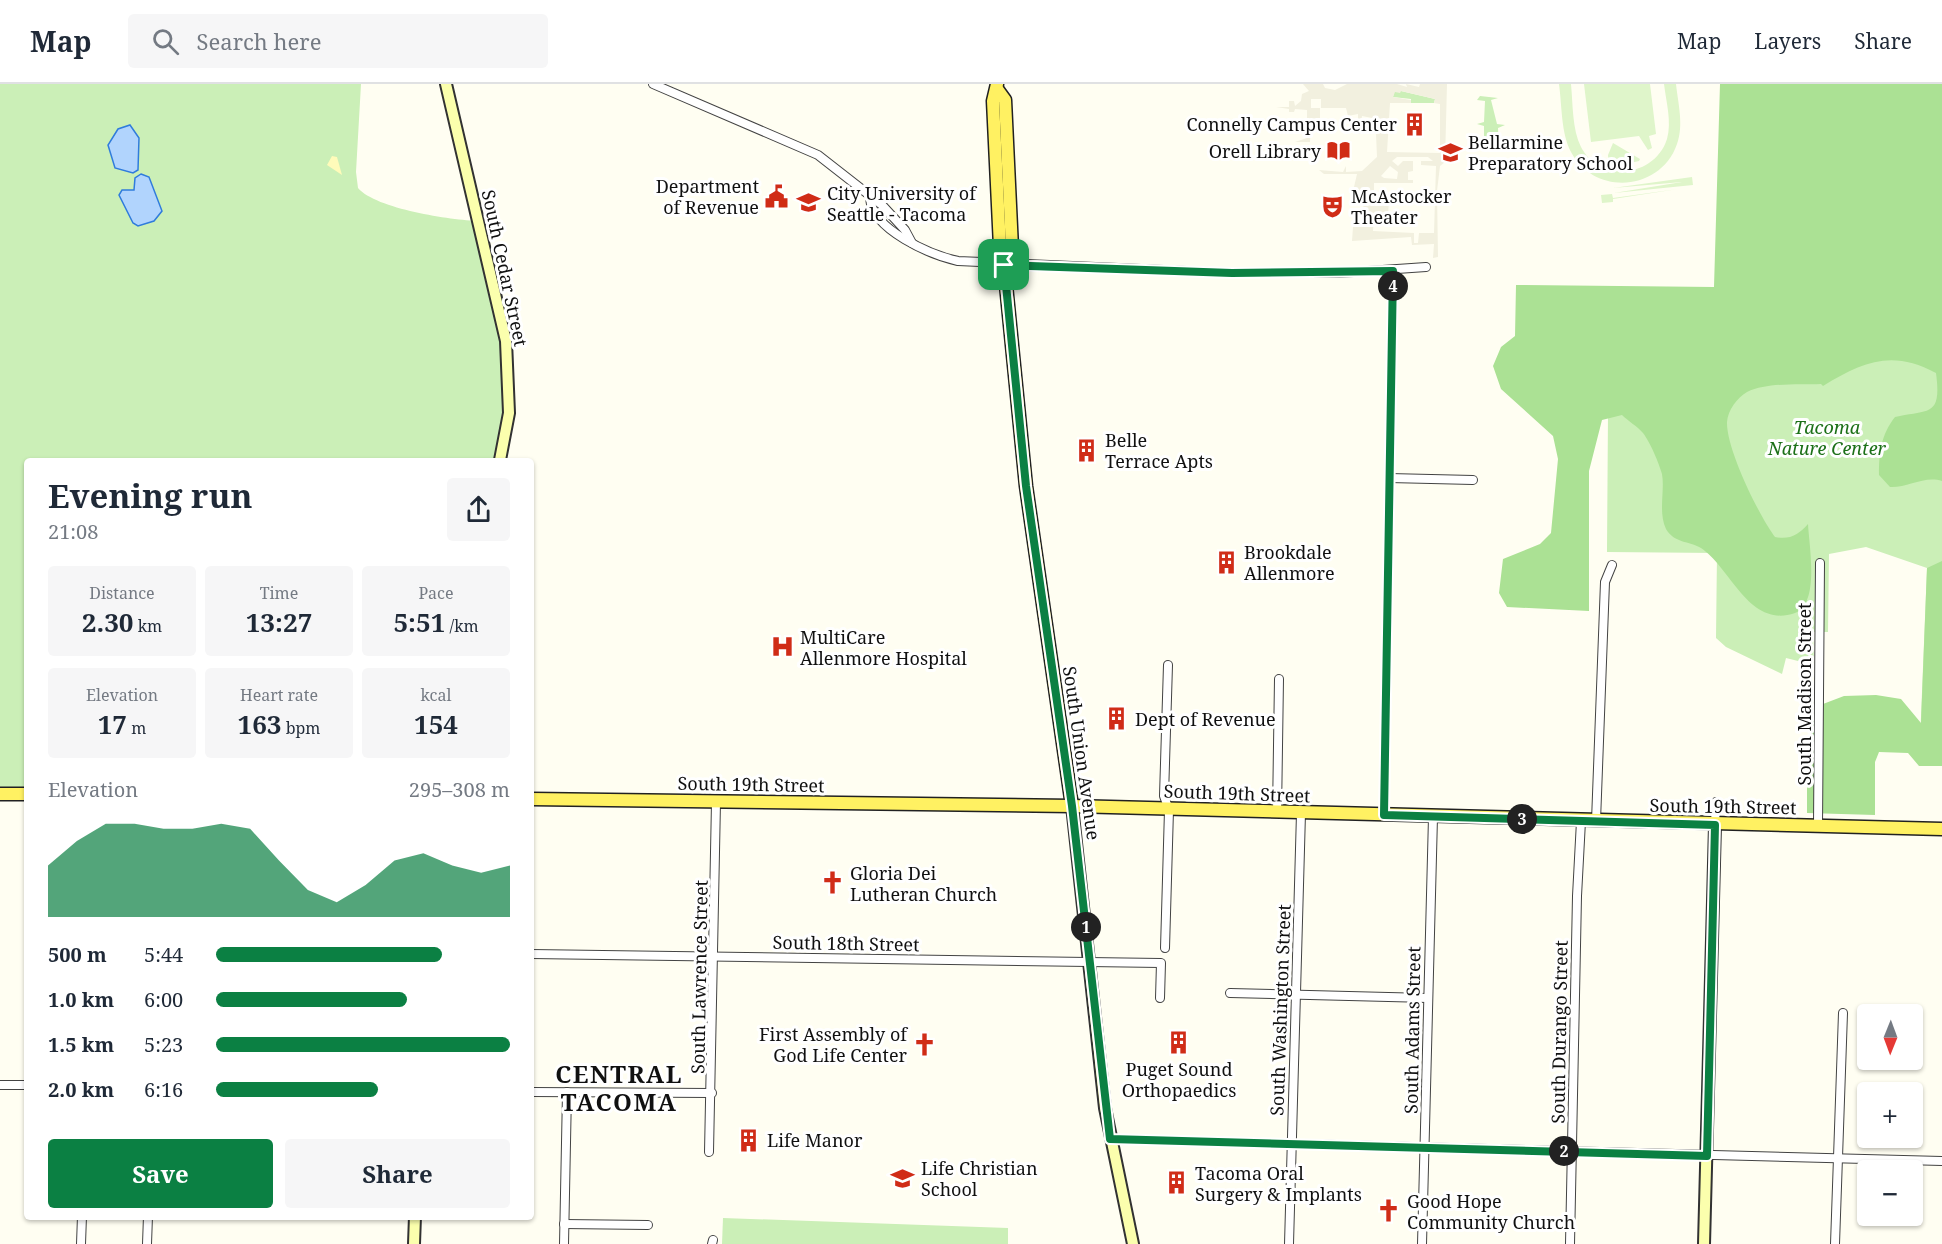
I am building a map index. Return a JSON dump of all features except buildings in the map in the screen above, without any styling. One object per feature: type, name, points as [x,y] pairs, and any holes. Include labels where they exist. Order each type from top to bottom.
[{"type":"main road","name":"South Cedar Street","points":[[446,84],[506,341],[509,413],[500,458]]},
{"type":"main road","name":"South Union Avenue","points":[[997,87],[993,101],[993,121],[1000,247],[1004,265],[1028,505],[1072,806],[1110,1139],[1133,1244]]},
{"type":"main road","points":[[0,794],[24,794]]},
{"type":"main road","name":"South 19th Street","points":[[534,799],[1072,806],[1715,825],[1818,825],[1942,829]]},
{"type":"main road","points":[[1704,1244],[1715,825]]},
{"type":"main road","points":[[414,1244],[415,1220]]},
{"type":"street","points":[[653,84],[719,114],[804,147],[853,180],[870,198],[889,212],[909,235],[912,243],[946,258],[1004,265],[1232,273],[1393,271],[1426,267]]},
{"type":"street","points":[[1384,815],[1393,271]]},
{"type":"street","points":[[1389,478],[1473,480]]},
{"type":"street","name":"South Madison Street","points":[[1818,825],[1820,563]]},
{"type":"street","points":[[1596,821],[1605,582],[1612,565]]},
{"type":"street","points":[[1165,948],[1169,810],[1164,796],[1168,665]]},
{"type":"street","points":[[1277,813],[1279,679]]},
{"type":"street","name":"South Lawrence Street","points":[[709,1152],[712,1093],[716,802]]},
{"type":"street","points":[[1715,825],[1716,802]]},
{"type":"street","name":"South Washington Street","points":[[1289,1244],[1301,813]]},
{"type":"street","name":"South Adams Street","points":[[1422,1244],[1433,817]]},
{"type":"street","name":"South Durango Street","points":[[1570,1244],[1577,896],[1581,821]]},
{"type":"street","name":"South 18th Street","points":[[534,954],[1161,963],[1161,999]]},
{"type":"street","points":[[1230,993],[1428,998]]},
{"type":"street","points":[[1835,1244],[1843,1013]]},
{"type":"street","points":[[0,1085],[24,1085]]},
{"type":"street","points":[[534,1092],[712,1093]]},
{"type":"street","points":[[564,1244],[567,1092]]},
{"type":"street","points":[[1110,1139],[1942,1161]]},
{"type":"street","points":[[81,1244],[82,1220]]},
{"type":"street","points":[[147,1244],[148,1220]]},
{"type":"street","points":[[564,1224],[648,1225]]},
{"type":"green space","points":[[0,84],[361,84],[356,172],[358,188],[381,202],[415,212],[479,221],[509,367],[500,458],[24,458],[24,794],[0,794]]},
{"type":"green space","points":[[1559,84],[1571,84],[1573,116],[1578,140],[1590,159],[1601,167],[1613,171],[1627,171],[1640,168],[1661,152],[1667,139],[1669,126],[1664,84],[1676,84],[1680,129],[1677,144],[1669,160],[1657,171],[1643,179],[1611,182],[1595,176],[1582,167],[1568,145]]},
{"type":"green space","points":[[1584,84],[1650,84],[1656,134],[1649,136],[1652,148],[1648,150],[1639,136],[1591,142]]},
{"type":"green space","name":"Tacoma Nature Center","points":[[1720,84],[1942,84],[1942,481],[1929,480],[1890,487],[1879,475],[1882,444],[1895,417],[1930,409],[1937,398],[1936,373],[1920,366],[1891,360],[1878,361],[1851,370],[1823,386],[1821,384],[1774,385],[1755,389],[1743,395],[1731,409],[1727,422],[1728,434],[1753,498],[1775,537],[1793,536],[1808,524],[1811,573],[1808,598],[1803,607],[1795,613],[1779,616],[1753,605],[1712,557],[1701,548],[1669,534],[1662,516],[1662,474],[1646,437],[1622,415],[1602,420],[1589,471],[1589,611],[1507,607],[1499,593],[1503,559],[1540,544],[1551,533],[1558,459],[1553,436],[1501,389],[1493,366],[1501,347],[1515,336],[1516,285],[1714,287]]},
{"type":"green space","name":"Tacoma Nature Center","points":[[1942,84],[1942,766],[1919,766],[1927,568],[1866,547],[1829,554],[1828,632],[1813,632],[1814,665],[1786,658],[1782,674],[1726,647],[1716,638],[1717,553],[1607,552],[1608,413]]},
{"type":"green space","points":[[1401,91],[1435,99],[1434,103],[1411,103],[1411,99],[1393,97],[1394,92]]},
{"type":"green space","points":[[1480,96],[1498,98],[1491,100],[1497,124],[1505,125],[1498,128],[1499,152],[1477,149],[1476,146],[1484,146],[1484,126],[1477,124],[1484,122],[1485,101],[1477,100]]},
{"type":"green space","points":[[1613,143],[1640,159],[1639,161],[1609,168],[1608,155]]},
{"type":"green space","points":[[1692,177],[1693,185],[1614,193],[1682,182],[1613,188]]},
{"type":"green space","points":[[1678,189],[1613,199],[1613,202],[1602,203],[1601,195],[1612,194],[1613,198]]},
{"type":"green space","points":[[1942,561],[1942,766],[1919,766],[1908,753],[1879,752],[1875,762],[1875,815],[1807,813],[1807,772],[1813,716],[1823,704],[1844,696],[1876,695],[1901,699],[1921,723],[1927,568]]},
{"type":"green space","points":[[723,1218],[1008,1228],[1008,1244],[722,1244]]},
{"type":"sand","points":[[332,156],[337,157],[342,175],[327,165]]},
{"type":"shaded area","points":[[1303,84],[1323,84],[1325,88],[1335,90],[1347,84],[1397,84],[1407,87],[1406,84],[1419,87],[1420,84],[1447,84],[1445,162],[1440,166],[1437,191],[1438,257],[1433,258],[1434,244],[1412,245],[1411,237],[1352,241],[1353,227],[1363,220],[1364,192],[1354,187],[1357,174],[1324,174],[1319,170],[1343,172],[1346,166],[1346,172],[1362,171],[1377,157],[1376,134],[1373,133],[1382,133],[1382,120],[1362,116],[1360,132],[1369,134],[1357,134],[1355,121],[1358,121],[1358,114],[1348,116],[1346,108],[1321,108],[1321,99],[1311,99],[1311,108],[1320,108],[1320,124],[1311,125],[1310,142],[1295,142],[1307,138],[1307,110],[1295,109],[1294,112],[1289,112],[1289,109],[1276,107],[1289,107],[1289,101],[1294,101],[1295,106],[1301,101],[1302,94],[1309,91]],"holes":[[[1401,91],[1435,99],[1434,103],[1440,104],[1440,153],[1387,152],[1390,103],[1411,103],[1411,100],[1393,97],[1395,92],[1400,93]],[[1397,157],[1428,157],[1433,161],[1421,161],[1421,165],[1436,166],[1434,233],[1419,233],[1418,243],[1414,243],[1414,233],[1373,231],[1374,217],[1388,217],[1389,199],[1379,198],[1374,193],[1374,183],[1413,183],[1413,180],[1408,180],[1408,172],[1413,171],[1413,161],[1403,161],[1398,166],[1392,161]],[[1390,166],[1398,172],[1397,179],[1381,176]]]},
{"type":"water","points":[[130,125],[139,138],[138,170],[133,173],[115,168],[108,145],[118,129]]},
{"type":"water","points":[[141,174],[149,177],[162,211],[154,221],[138,226],[133,223],[119,195],[122,190],[134,190],[135,178]]},
{"type":"place","name":"Connelly Campus Center","points":[[1415,124]]},
{"type":"place","name":"Orell Library","points":[[1339,151]]},
{"type":"place","name":"Bellarmine Preparatory School","points":[[1450,152]]},
{"type":"place","name":"Department of Revenue","points":[[777,196]]},
{"type":"place","name":"City University of Seattle - Tacoma","points":[[809,203]]},
{"type":"place","name":"McAstocker Theater","points":[[1333,206]]},
{"type":"place","name":"Belle Terrace Apts","points":[[1087,450]]},
{"type":"place","name":"Brookdale Allenmore","points":[[1226,562]]},
{"type":"place","name":"MultiCare Allenmore Hospital","points":[[782,647]]},
{"type":"place","name":"Dept of Revenue","points":[[1117,719]]},
{"type":"place","name":"Gloria Dei Lutheran Church","points":[[832,883]]},
{"type":"place","name":"Puget Sound Orthopaedics","points":[[1179,1043]]},
{"type":"place","name":"First Assembly of God Life Center","points":[[925,1044]]},
{"type":"place","name":"Life Manor","points":[[749,1140]]},
{"type":"place","name":"Life Christian School","points":[[903,1178]]},
{"type":"place","name":"Tacoma Oral Surgery & Implants","points":[[1177,1183]]},
{"type":"place","name":"Good Hope Community Church","points":[[1389,1211]]},
{"type":"district","name":"CENTRAL TACOMA","points":[[619,1087]]},
{"type":"route","points":[[1004,265],[1232,273],[1315,274],[1393,271],[1384,815],[1715,825],[1707,1156],[1110,1139],[1081,875],[1026,486],[1004,265]]}]
